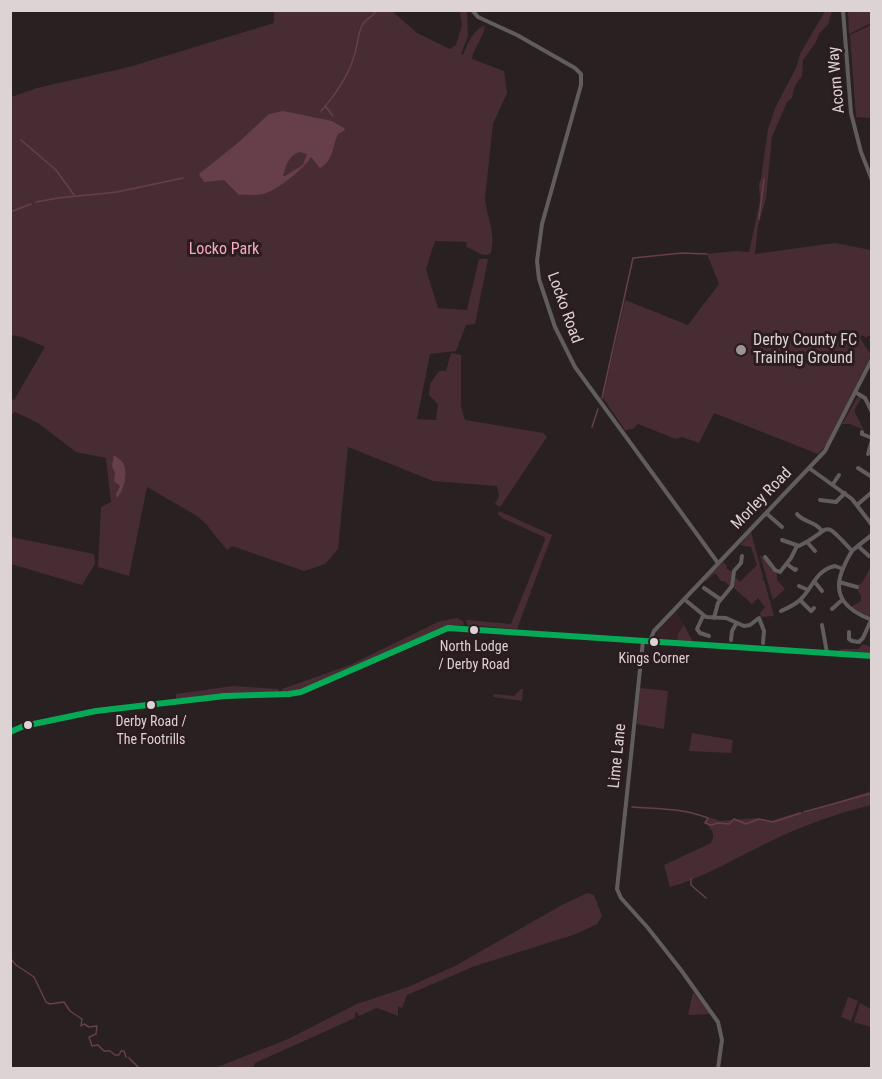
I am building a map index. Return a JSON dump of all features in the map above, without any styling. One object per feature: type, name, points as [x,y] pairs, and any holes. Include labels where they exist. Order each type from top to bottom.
[{"type":"street","name":"Locko Road","points":[[472,10],[478,17],[564,61],[579,70],[581,74],[581,85],[542,224],[537,261],[539,279],[555,327],[575,367],[718,564]]},
{"type":"street","name":"Acorn Way","points":[[843,10],[851,113],[872,180]]},
{"type":"street","name":"Morley Road","points":[[650,641],[654,631],[809,468],[828,445],[872,359]]},
{"type":"street","points":[[855,392],[864,396],[872,412]]},
{"type":"street","points":[[862,432],[872,439],[868,454]]},
{"type":"street","points":[[809,468],[845,493],[872,525]]},
{"type":"street","points":[[858,468],[872,477]]},
{"type":"street","points":[[833,484],[839,475]]},
{"type":"street","points":[[857,505],[872,492]]},
{"type":"street","points":[[820,500],[836,502],[845,493]]},
{"type":"street","points":[[766,513],[782,527]]},
{"type":"street","points":[[796,514],[799,520],[816,524],[822,530]]},
{"type":"street","points":[[765,557],[777,572],[782,570],[797,546],[827,528],[833,531],[852,552]]},
{"type":"street","points":[[849,632],[849,639],[859,642],[871,620],[857,614],[842,600],[838,588],[839,582],[852,552],[872,535]]},
{"type":"street","points":[[782,540],[797,546]]},
{"type":"street","points":[[807,542],[815,551]]},
{"type":"street","points":[[858,546],[869,556]]},
{"type":"street","points":[[714,618],[720,599],[731,588],[734,571],[743,560]]},
{"type":"street","points":[[824,561],[828,568]]},
{"type":"street","points":[[787,564],[796,569]]},
{"type":"street","points":[[781,612],[800,600],[814,581],[828,568],[835,566],[843,569]]},
{"type":"street","points":[[814,581],[822,591]]},
{"type":"street","points":[[839,582],[857,587]]},
{"type":"street","points":[[799,586],[808,590]]},
{"type":"street","points":[[704,588],[720,599]]},
{"type":"street","points":[[684,598],[703,616],[726,618],[736,624],[747,626],[759,618],[764,639]]},
{"type":"street","points":[[800,600],[811,611],[814,608]]},
{"type":"street","points":[[832,609],[842,600]]},
{"type":"street","points":[[703,616],[697,627],[699,632],[706,636]]},
{"type":"street","points":[[733,637],[736,624]]},
{"type":"street","points":[[822,625],[827,653]]},
{"type":"street","points":[[10,732],[24,726],[96,711],[225,696],[301,692],[448,628],[872,656]]},
{"type":"street","name":"Lime Lane","points":[[643,641],[617,889],[621,898],[648,928],[715,1017],[722,1040],[718,1068]]},
{"type":"shaded area","points":[[283,111],[332,121],[345,130],[338,134],[325,165],[320,168],[311,157],[296,173],[269,192],[260,195],[239,195],[224,180],[204,182],[199,174],[269,114]],"holes":[[[299,152],[307,154],[303,165],[283,176],[292,156]]]},
{"type":"shaded area","points":[[114,455],[123,463],[125,469],[123,487],[117,498],[116,494],[120,486],[114,481],[115,473],[112,466]]},
{"type":"shaded area","points":[[676,611],[693,642],[657,637],[657,632]]},
{"type":"green space","name":"Locko Park","points":[[274,11],[392,11],[417,33],[450,49],[456,45],[462,25],[460,11],[467,11],[468,36],[461,54],[463,55],[474,34],[485,25],[472,59],[504,71],[507,93],[493,124],[485,198],[492,231],[491,253],[485,255],[479,253],[466,247],[467,242],[435,241],[426,269],[438,308],[467,310],[479,259],[488,259],[475,324],[466,325],[456,351],[430,354],[417,419],[436,420],[438,404],[429,395],[430,384],[439,371],[446,371],[451,353],[461,355],[461,407],[465,420],[543,433],[547,437],[500,507],[495,504],[499,496],[497,486],[433,481],[348,447],[338,549],[325,564],[304,571],[232,546],[227,550],[197,516],[147,487],[129,576],[98,567],[101,507],[111,502],[106,458],[76,452],[38,423],[15,412],[11,415],[10,398],[14,400],[45,347],[11,335],[11,97],[37,88],[129,67],[274,23]]},
{"type":"green space","name":"Derby County FC Training Ground","points":[[825,11],[832,11],[828,24],[803,60],[802,77],[796,84],[792,98],[787,102],[772,137],[766,198],[758,226],[755,254],[835,243],[871,250],[871,337],[870,335],[866,338],[862,335],[860,338],[871,355],[827,444],[818,454],[714,413],[699,443],[682,437],[676,439],[638,424],[633,429],[625,430],[603,398],[625,300],[688,325],[719,284],[707,254],[749,252],[760,201],[759,184],[768,129],[776,106],[796,68],[800,54]]},
{"type":"green space","points":[[848,11],[871,11],[871,23],[849,34]]},
{"type":"green space","points":[[871,25],[871,118],[856,117],[850,35]]},
{"type":"green space","points":[[859,395],[862,397],[854,411],[864,430],[850,424],[842,424]]},
{"type":"green space","points":[[499,511],[552,535],[517,629],[467,625],[466,620],[511,624],[545,540],[544,537],[502,518],[498,514]]},
{"type":"green space","points":[[751,532],[762,579],[774,616],[761,617],[760,613],[765,607],[758,598],[752,604],[734,588],[735,577],[740,582],[757,565],[751,547],[740,545]]},
{"type":"green space","points":[[11,537],[94,554],[95,564],[82,585],[11,564]]},
{"type":"green space","points":[[760,555],[770,563],[770,568],[777,573],[777,580],[785,589],[773,600]]},
{"type":"green space","points":[[723,562],[732,572],[730,586],[721,581],[715,573],[706,581],[705,580]]},
{"type":"green space","points":[[871,566],[871,618],[851,607],[861,601],[858,585],[862,583]]},
{"type":"green space","points":[[457,618],[463,621],[464,625],[450,626],[431,632],[348,672],[315,685],[282,692],[282,689],[350,665],[438,622]]},
{"type":"green space","points":[[684,625],[693,642],[677,641],[678,634]]},
{"type":"green space","points":[[863,644],[871,647],[871,655],[841,653],[839,649],[858,649]]},
{"type":"green space","points":[[233,686],[279,689],[278,692],[222,694],[176,699],[176,694]]},
{"type":"green space","points":[[640,688],[668,691],[664,729],[637,724]]},
{"type":"green space","points":[[523,689],[522,701],[493,697],[494,694],[514,696]]},
{"type":"green space","points":[[692,733],[733,740],[731,753],[689,751]]},
{"type":"green space","points":[[871,791],[871,805],[800,828],[704,875],[670,887],[664,865],[711,843],[712,832],[705,822],[709,817],[720,821],[755,818],[771,821],[799,812],[805,813]]},
{"type":"green space","points":[[587,893],[594,895],[602,916],[597,924],[576,934],[475,966],[407,995],[402,1008],[398,1006],[398,1016],[377,1008],[359,1016],[357,1012],[355,1018],[255,1063],[253,1068],[215,1068],[288,1039],[357,1004],[408,987],[455,966]]},
{"type":"green space","points":[[693,992],[710,1014],[688,1015]]},
{"type":"green space","points":[[848,997],[858,1001],[851,1021],[841,1017]]},
{"type":"green space","points":[[860,1003],[871,1009],[871,1027],[854,1022]]},
{"type":"waterway","points":[[321,111],[348,71],[362,26],[377,10]]},
{"type":"waterway","points":[[326,107],[333,116]]},
{"type":"waterway","points":[[21,140],[56,170],[74,195]]},
{"type":"waterway","points":[[36,202],[117,192],[183,178]]},
{"type":"waterway","points":[[759,219],[764,179]]},
{"type":"waterway","points":[[10,212],[31,204]]},
{"type":"waterway","points":[[602,398],[633,258],[682,253],[707,254]]},
{"type":"waterway","points":[[592,427],[598,409]]},
{"type":"waterway","points":[[804,812],[872,793]]},
{"type":"waterway","points":[[632,807],[689,812],[708,818],[705,823],[711,825],[729,824],[734,819],[746,824],[759,819],[773,822],[801,813]]},
{"type":"waterway","points":[[691,879],[691,885],[706,898]]},
{"type":"waterway","points":[[10,958],[34,977],[46,1002],[50,1004],[64,1002],[70,1011],[82,1019],[81,1026],[84,1024],[89,1027],[97,1026],[96,1034],[89,1037],[92,1046],[98,1045],[104,1051],[110,1051],[115,1055],[124,1051],[126,1057]]},
{"type":"waterway","points":[[129,1058],[139,1068]]},
{"type":"transit line","points":[[10,732],[24,726],[96,711],[225,696],[301,692],[448,628],[872,656]]},
{"type":"place","name":"Derby County FC Training Ground","points":[[741,350]]},
{"type":"place","name":"North Lodge / Derby Road","points":[[474,630]]},
{"type":"place","name":"Kings Corner","points":[[654,642]]},
{"type":"place","name":"Derby Road / The Footrills","points":[[151,705]]}]
